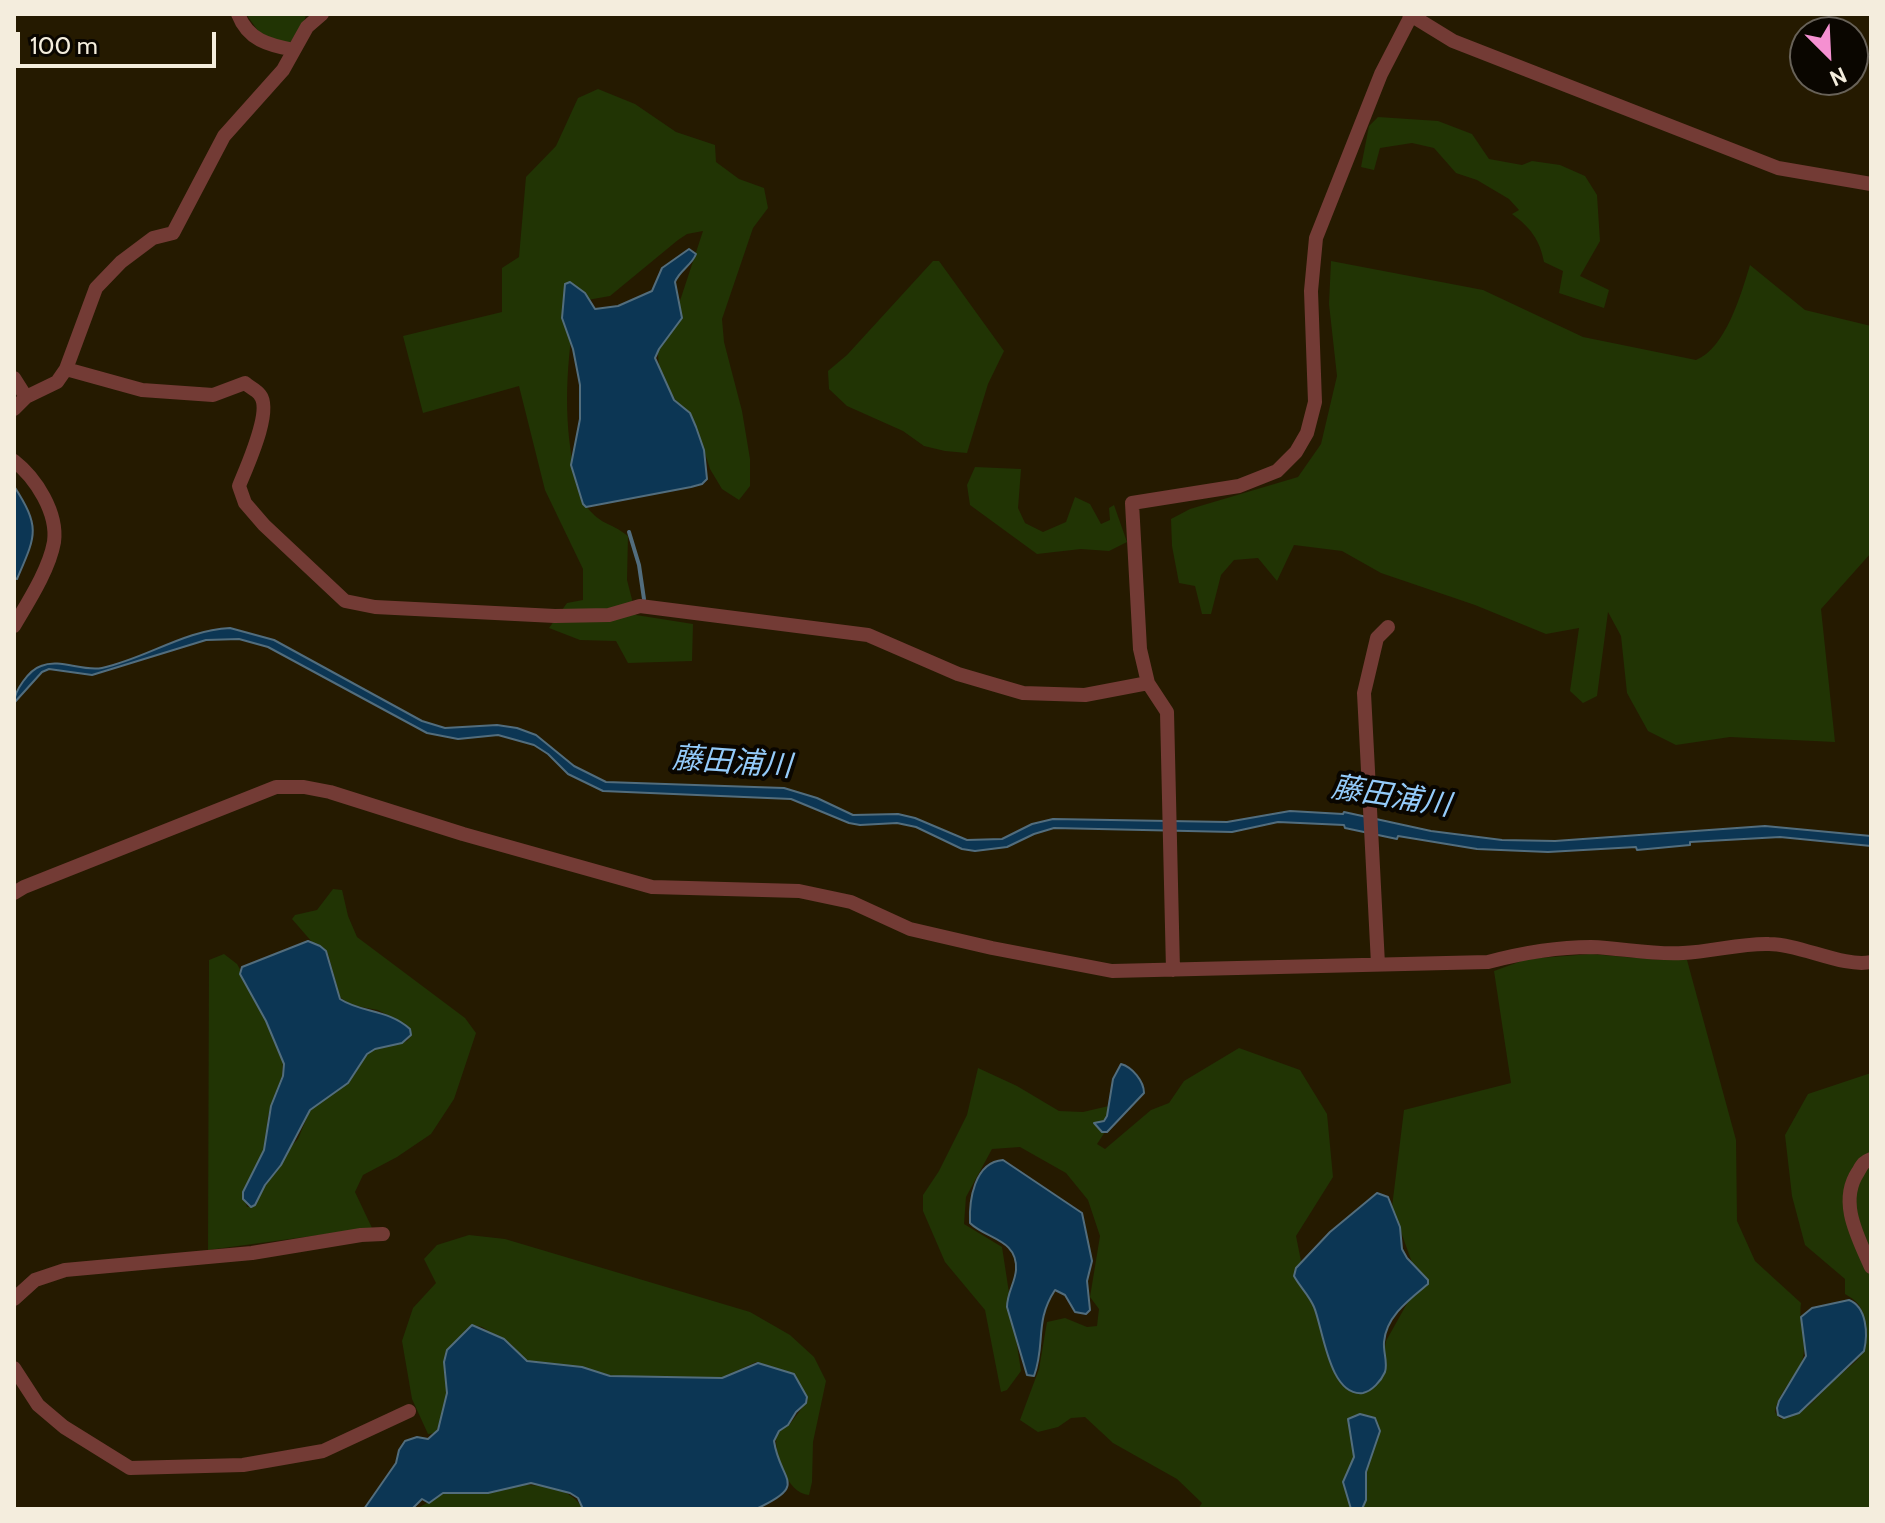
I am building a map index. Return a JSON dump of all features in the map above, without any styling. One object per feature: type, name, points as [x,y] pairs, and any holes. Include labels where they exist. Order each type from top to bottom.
[{"type":"street","points":[[238,14],[247,31],[260,41],[294,50]]},
{"type":"street","points":[[14,409],[26,397],[57,382],[66,369],[96,288],[121,262],[153,238],[173,233],[224,136],[283,70],[307,27],[322,14]]},
{"type":"street","points":[[1173,970],[1167,712],[1148,683],[1140,649],[1132,503],[1239,486],[1277,471],[1296,452],[1307,433],[1315,402],[1311,291],[1316,238],[1381,74],[1411,15],[1453,41],[1778,168],[1871,184]]},
{"type":"street","points":[[66,369],[142,390],[213,395],[245,383],[258,393],[264,406],[257,441],[239,486],[245,503],[264,525],[345,601],[375,607],[555,616],[609,615],[640,606],[868,635],[958,674],[1023,693],[1085,695],[1148,683]]},
{"type":"street","points":[[14,378],[26,397]]},
{"type":"street","points":[[14,461],[25,470],[42,496],[52,518],[54,542],[36,587],[14,626]]},
{"type":"street","points":[[1378,964],[1364,693],[1377,638],[1388,627]]},
{"type":"street","points":[[14,893],[276,787],[304,787],[652,887],[799,891],[851,902],[910,929],[1112,971],[1488,962],[1529,951],[1592,947],[1656,954],[1769,944],[1801,948],[1861,964],[1871,962]]},
{"type":"street","points":[[1871,1159],[1864,1162],[1849,1185],[1851,1220],[1871,1267]]},
{"type":"street","points":[[14,1299],[19,1291],[35,1280],[65,1270],[252,1253],[383,1234]]},
{"type":"street","points":[[14,1368],[38,1405],[64,1427],[130,1468],[243,1465],[323,1451],[409,1411]]},
{"type":"green space","points":[[246,14],[306,14],[303,26],[289,44],[264,39]]},
{"type":"green space","points":[[598,89],[635,104],[676,132],[715,145],[716,162],[739,179],[764,188],[768,208],[753,228],[722,319],[724,342],[742,411],[750,459],[750,486],[739,500],[722,489],[710,469],[699,435],[660,377],[657,344],[673,322],[703,231],[687,234],[678,240],[610,296],[576,302],[568,367],[567,409],[571,452],[580,493],[595,516],[628,536],[627,580],[636,615],[693,624],[692,661],[628,663],[616,641],[580,640],[549,628],[567,603],[583,600],[583,569],[545,490],[519,386],[423,413],[403,336],[502,312],[502,268],[519,257],[526,177],[556,146],[578,98]]},
{"type":"green space","points":[[1378,117],[1438,121],[1472,134],[1489,159],[1522,165],[1532,161],[1560,165],[1585,176],[1597,195],[1600,241],[1580,276],[1609,290],[1604,308],[1559,293],[1563,271],[1544,262],[1533,235],[1512,214],[1519,210],[1509,199],[1477,180],[1456,173],[1434,148],[1412,143],[1380,148],[1374,170],[1361,167],[1369,126]]},
{"type":"green space","points":[[933,261],[939,261],[1004,351],[988,384],[967,453],[924,446],[903,431],[847,406],[829,389],[828,371],[847,355]]},
{"type":"green space","points":[[1331,261],[1483,290],[1583,337],[1696,360],[1707,354],[1724,332],[1750,265],[1805,310],[1871,326],[1871,553],[1821,609],[1835,742],[1730,737],[1676,745],[1648,731],[1627,693],[1621,636],[1608,612],[1597,696],[1583,703],[1570,691],[1579,628],[1546,634],[1475,605],[1381,573],[1342,551],[1294,545],[1277,581],[1258,558],[1234,560],[1221,575],[1211,614],[1202,614],[1195,586],[1179,583],[1171,519],[1190,509],[1298,477],[1321,444],[1337,376],[1329,304]]},
{"type":"green space","points":[[975,467],[1021,469],[1018,508],[1025,523],[1043,532],[1066,522],[1075,497],[1090,504],[1101,524],[1110,520],[1109,508],[1114,505],[1127,542],[1109,551],[1081,549],[1037,554],[970,505],[967,485]]},
{"type":"green space","points":[[333,889],[342,890],[357,937],[465,1018],[476,1033],[454,1099],[431,1134],[363,1175],[355,1192],[372,1228],[208,1250],[209,960],[224,954],[237,964],[242,979],[271,1029],[283,1060],[282,1076],[268,1116],[265,1148],[243,1192],[247,1207],[252,1206],[288,1149],[298,1139],[310,1110],[350,1081],[373,1049],[407,1041],[411,1036],[410,1028],[378,1010],[350,1005],[340,997],[328,954],[312,942],[292,919],[295,915],[317,910]]},
{"type":"green space","points":[[1591,954],[1687,960],[1736,1140],[1737,1221],[1755,1261],[1801,1303],[1804,1354],[1777,1405],[1775,1412],[1780,1419],[1802,1411],[1853,1364],[1863,1352],[1866,1335],[1861,1309],[1845,1294],[1845,1279],[1805,1245],[1792,1196],[1785,1135],[1808,1094],[1871,1073],[1871,1509],[1198,1509],[1202,1503],[1177,1479],[1113,1443],[1085,1417],[1071,1418],[1058,1427],[1038,1432],[1020,1420],[1039,1369],[1047,1322],[1065,1318],[1087,1327],[1097,1326],[1099,1309],[1090,1297],[1100,1236],[1088,1200],[1066,1173],[1020,1147],[992,1149],[966,1197],[964,1224],[1002,1247],[1021,1371],[1007,1390],[1001,1392],[985,1310],[945,1262],[923,1211],[923,1195],[939,1171],[967,1115],[978,1068],[1059,1111],[1083,1112],[1113,1105],[1111,1123],[1097,1144],[1105,1149],[1151,1110],[1169,1103],[1184,1081],[1239,1048],[1300,1070],[1327,1114],[1333,1177],[1296,1236],[1304,1276],[1379,1378],[1386,1341],[1419,1282],[1392,1207],[1404,1110],[1511,1083],[1494,971],[1527,959]]},
{"type":"green space","points":[[469,1235],[505,1239],[750,1312],[790,1335],[814,1357],[826,1381],[813,1442],[809,1495],[801,1493],[788,1480],[779,1460],[776,1440],[777,1432],[790,1424],[808,1400],[794,1374],[756,1362],[721,1378],[613,1376],[588,1369],[528,1361],[512,1345],[482,1327],[472,1325],[465,1330],[462,1339],[446,1352],[445,1408],[435,1433],[428,1434],[412,1399],[402,1341],[413,1308],[436,1283],[424,1259],[437,1245]]},
{"type":"green space","points":[[522,1485],[565,1492],[583,1509],[416,1509],[445,1493],[490,1493]]},
{"type":"water","points":[[689,249],[696,254],[675,282],[682,318],[655,358],[674,400],[690,413],[704,450],[707,479],[691,487],[586,507],[571,465],[580,419],[580,385],[573,349],[562,318],[565,284],[570,282],[585,293],[595,309],[618,306],[652,291],[662,268]]},
{"type":"water","points":[[14,486],[29,512],[33,532],[17,579],[14,578]]},
{"type":"water","points":[[230,628],[274,640],[422,721],[445,728],[497,725],[536,735],[574,766],[606,782],[784,788],[817,798],[853,815],[898,814],[967,840],[1002,839],[1032,824],[1053,819],[1227,822],[1290,811],[1344,812],[1431,831],[1502,840],[1555,841],[1765,826],[1871,836],[1871,846],[1780,837],[1690,842],[1690,845],[1637,850],[1636,847],[1548,852],[1477,849],[1398,836],[1397,839],[1345,828],[1344,825],[1278,822],[1232,832],[1054,828],[1007,847],[975,851],[962,849],[916,827],[897,823],[849,823],[791,799],[603,791],[568,774],[534,745],[498,735],[458,739],[427,733],[268,647],[239,639],[206,640],[92,675],[49,669],[42,672],[14,703],[23,682],[41,666],[56,664],[102,668],[197,634]]},
{"type":"water","points":[[308,941],[326,951],[340,999],[393,1018],[410,1029],[411,1035],[402,1043],[367,1054],[348,1083],[310,1110],[281,1165],[251,1207],[243,1199],[243,1192],[264,1150],[271,1106],[283,1076],[284,1064],[266,1021],[240,974],[242,967]]},
{"type":"water","points":[[1121,1064],[1137,1075],[1144,1093],[1107,1132],[1102,1132],[1094,1123],[1104,1121],[1107,1116],[1113,1079]]},
{"type":"water","points":[[1003,1160],[1082,1213],[1092,1261],[1087,1281],[1090,1310],[1086,1314],[1075,1312],[1065,1295],[1055,1290],[1042,1323],[1034,1376],[1027,1375],[1007,1307],[1016,1270],[1012,1252],[970,1223],[975,1184],[985,1168]]},
{"type":"water","points":[[1377,1193],[1388,1197],[1400,1227],[1402,1249],[1428,1284],[1400,1309],[1389,1324],[1384,1342],[1385,1372],[1376,1385],[1363,1393],[1352,1391],[1342,1384],[1335,1373],[1314,1307],[1294,1276],[1296,1268],[1330,1232]]},
{"type":"water","points":[[1849,1300],[1863,1315],[1866,1329],[1864,1351],[1799,1413],[1784,1418],[1778,1415],[1779,1401],[1806,1356],[1801,1317],[1812,1308]]},
{"type":"water","points":[[472,1325],[504,1339],[527,1361],[582,1367],[610,1376],[722,1378],[758,1363],[794,1374],[807,1397],[806,1403],[779,1431],[774,1441],[788,1481],[787,1487],[773,1501],[756,1509],[583,1509],[578,1498],[570,1493],[531,1483],[488,1493],[443,1493],[429,1503],[422,1499],[412,1509],[364,1509],[396,1463],[405,1441],[417,1437],[428,1439],[438,1430],[447,1393],[444,1362],[447,1350]]},
{"type":"water","points":[[1360,1414],[1375,1418],[1380,1431],[1366,1472],[1366,1500],[1362,1509],[1351,1509],[1343,1482],[1354,1457],[1348,1419]]},
{"type":"waterway","points":[[629,532],[639,565],[644,599]]},
{"type":"water label","name":"藤田浦川","points":[[732,763]]},
{"type":"water label","name":"藤田浦川","points":[[1391,797]]}]
